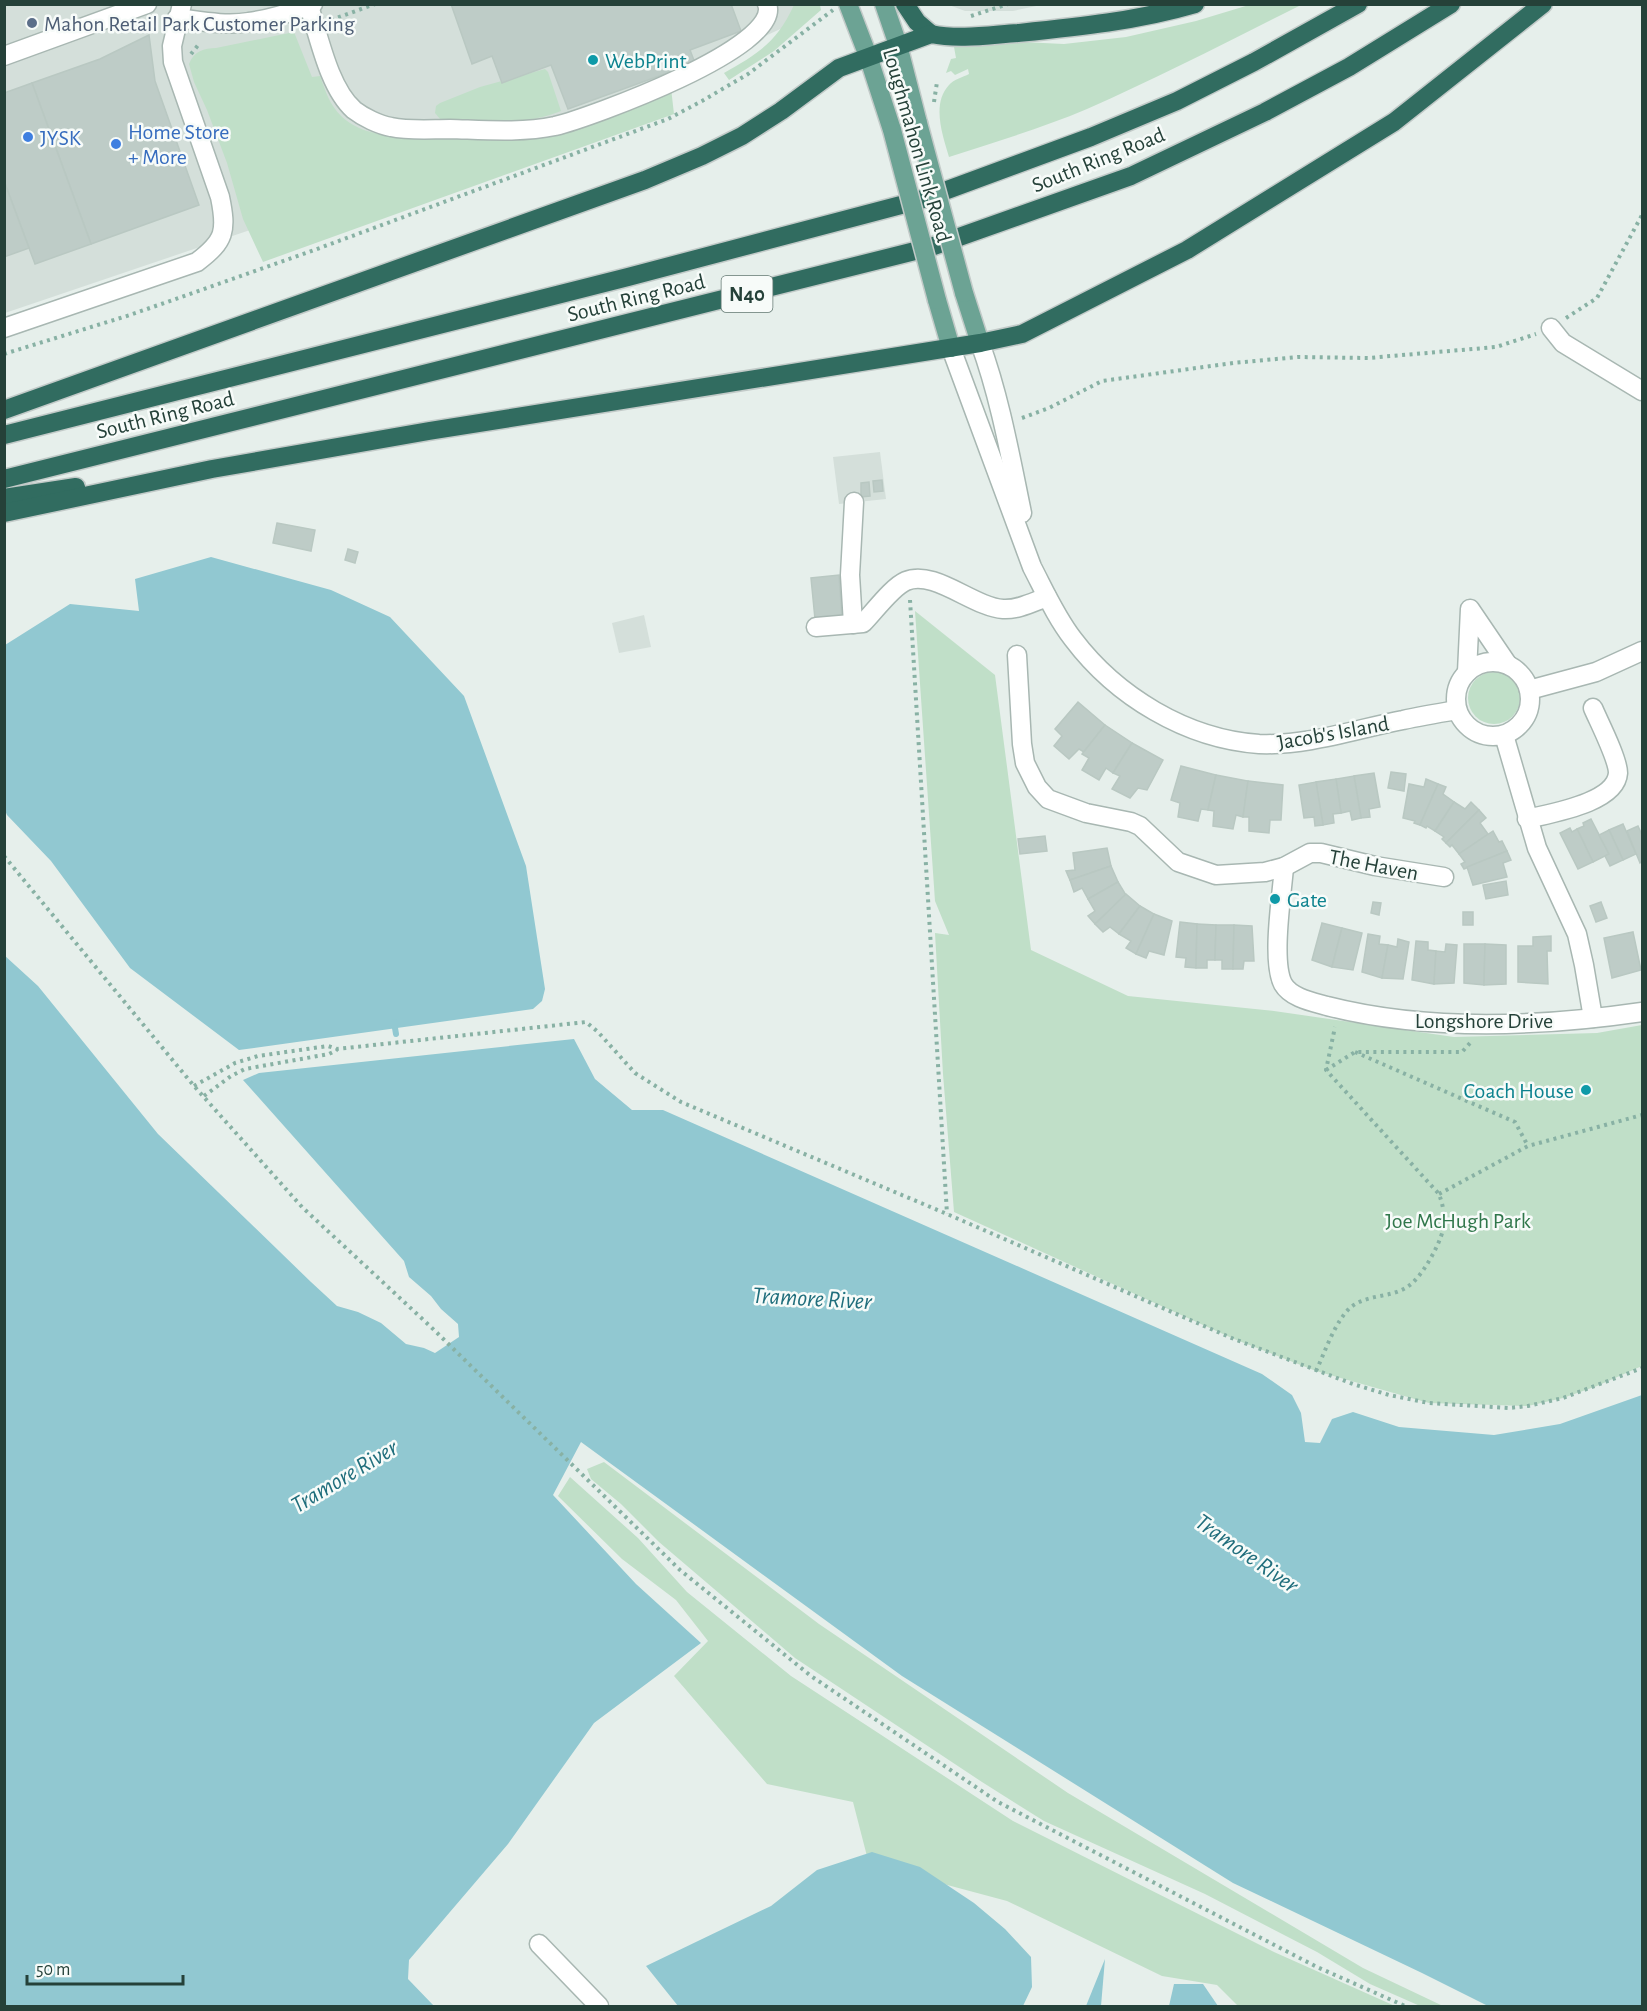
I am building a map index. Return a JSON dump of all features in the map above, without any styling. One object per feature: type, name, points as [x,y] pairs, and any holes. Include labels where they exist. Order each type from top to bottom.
[{"type":"highway","points":[[905,4],[917,22],[931,34],[945,37],[1029,32],[1144,16],[1194,4]]},
{"type":"highway","name":"South Ring Road","points":[[4,435],[616,280],[920,200],[1091,137],[1177,101],[1254,62],[1358,4]]},
{"type":"highway","name":"South Ring Road","points":[[4,480],[931,247],[1141,171],[1265,112],[1349,67],[1451,4]]},
{"type":"highway","points":[[4,513],[212,469],[429,431],[951,348],[1022,334],[1187,250],[1395,122],[1544,4]]},
{"type":"highway","points":[[4,410],[645,180],[742,136],[782,111],[832,72],[868,56],[931,34]]},
{"type":"highway","points":[[4,498],[212,469]]},
{"type":"main road","name":"Loughmahon Link Road","points":[[884,4],[898,45],[964,293],[980,343]]},
{"type":"main road","name":"Loughmahon Link Road","points":[[844,6],[868,56],[892,130],[951,348]]},
{"type":"street","points":[[4,56],[147,4]]},
{"type":"street","points":[[4,328],[197,262],[217,246],[224,218],[220,197],[173,62],[172,46],[179,11],[224,23],[247,23],[311,5],[337,87],[352,108],[361,115],[389,127],[528,130],[557,125],[598,112],[700,69],[733,51],[753,36],[767,19],[769,9],[767,4]]},
{"type":"street","points":[[1551,328],[1563,343],[1642,391]]},
{"type":"street","name":"Jacob's Island","points":[[980,343],[990,370],[1004,425],[1032,567]]},
{"type":"street","name":"Jacob's Island","points":[[951,348],[1032,567],[1047,597],[1073,639],[1095,665],[1123,690],[1170,719],[1223,738],[1260,744],[1321,738],[1457,710]]},
{"type":"street","points":[[853,624],[850,575],[854,502]]},
{"type":"street","points":[[816,627],[863,623],[902,583],[909,580],[923,579],[938,583],[989,608],[997,609],[1015,609],[1047,597]]},
{"type":"street","points":[[1467,672],[1470,609],[1508,665]]},
{"type":"street","points":[[1529,690],[1596,672],[1642,651]]},
{"type":"street","name":"The Haven","points":[[1017,655],[1025,763],[1037,787],[1048,800],[1086,813],[1140,826],[1178,862],[1216,875],[1245,875],[1284,867],[1301,856],[1321,853],[1375,866],[1444,877]]},
{"type":"street","points":[[1486,662],[1498,662],[1518,671],[1529,690],[1528,712],[1514,730],[1504,735],[1482,735],[1472,730],[1464,723],[1457,710],[1456,692],[1460,681],[1476,665],[1486,662]]},
{"type":"street","points":[[1527,819],[1595,799],[1605,794],[1614,784],[1618,774],[1616,763],[1593,708]]},
{"type":"street","points":[[1504,735],[1527,819],[1543,862],[1576,934],[1593,1018]]},
{"type":"street","name":"Longshore Drive","points":[[1284,867],[1278,960],[1284,986],[1295,995],[1338,1009],[1414,1021],[1488,1024],[1540,1022],[1642,1012]]},
{"type":"street","points":[[539,1944],[599,2007]]},
{"type":"path","points":[[960,20],[1008,4]]},
{"type":"path","points":[[4,354],[130,315],[298,256],[668,119],[748,74],[827,12],[844,6]]},
{"type":"path","points":[[934,109],[937,82]]},
{"type":"path","points":[[1004,425],[1048,408],[1102,381],[1287,358],[1368,358],[1496,346],[1551,328],[1597,298],[1642,215]]},
{"type":"path","points":[[909,580],[947,1214]]},
{"type":"path","points":[[4,856],[194,1086],[302,1207],[431,1328],[680,1570],[811,1676],[998,1802],[1317,1966],[1405,2007]]},
{"type":"path","points":[[1326,1070],[1338,1009]]},
{"type":"path","points":[[204,1096],[231,1076],[245,1069],[329,1054],[337,1050],[586,1022],[635,1073],[681,1102],[947,1214],[1234,1339],[1316,1371],[1389,1395],[1429,1403],[1509,1408],[1528,1406],[1563,1398],[1642,1368]]},
{"type":"path","points":[[1326,1070],[1355,1052],[1462,1052],[1488,1024]]},
{"type":"path","points":[[194,1086],[235,1063],[258,1056],[328,1046],[337,1050]]},
{"type":"path","points":[[1355,1052],[1515,1122],[1528,1146]]},
{"type":"path","points":[[1316,1371],[1346,1312],[1359,1302],[1407,1287],[1418,1278],[1443,1231],[1443,1205],[1439,1194],[1326,1070]]},
{"type":"path","points":[[1439,1194],[1528,1146],[1642,1115]]},
{"type":"shaded area","points":[[4,5],[814,5],[804,18],[733,51],[510,142],[5,313]]},
{"type":"shaded area","points":[[949,5],[1041,5],[1013,11],[965,11]]},
{"type":"shaded area","points":[[880,452],[886,499],[839,504],[833,457]]},
{"type":"shaded area","points":[[644,615],[651,647],[619,653],[612,623]]},
{"type":"green space","points":[[794,5],[820,5],[821,10],[774,51],[729,80],[724,73],[774,38]]},
{"type":"green space","points":[[1249,5],[1301,5],[1087,109],[1036,129],[949,157],[940,120],[941,101],[951,83],[969,74],[968,69],[955,75],[951,71],[946,73],[951,59],[956,58],[954,47],[1022,42],[1064,44],[1126,37],[1196,21]]},
{"type":"green space","points":[[294,32],[312,77],[320,76],[333,106],[343,118],[370,132],[401,137],[448,139],[502,137],[671,88],[674,114],[263,262],[243,219],[227,163],[189,64],[197,53],[204,50]]},
{"type":"green space","points":[[545,69],[561,111],[518,122],[485,124],[453,122],[440,119],[435,113],[436,106],[440,103],[480,87]]},
{"type":"green space","name":"Joe McHugh Park","points":[[915,611],[995,675],[1031,950],[1128,996],[1274,1011],[1454,1037],[1597,1033],[1642,1025],[1642,1366],[1563,1398],[1528,1406],[1429,1403],[1316,1371],[1234,1339],[954,1212],[935,933],[949,935],[935,901]]},
{"type":"green space","points":[[1494,672],[1504,674],[1512,680],[1518,688],[1520,698],[1518,708],[1512,716],[1504,722],[1494,724],[1484,722],[1476,716],[1470,708],[1468,698],[1470,688],[1476,680],[1484,674]]},
{"type":"green space","points":[[604,1462],[819,1624],[1068,1793],[1363,1968],[1443,2006],[1420,2006],[1370,1984],[1317,1952],[1205,1894],[1044,1821],[982,1782],[795,1658],[659,1542],[621,1504],[591,1479],[587,1469]]},
{"type":"green space","points":[[570,1477],[638,1538],[687,1592],[791,1676],[1013,1821],[1274,1952],[1395,2006],[1238,2006],[1217,1985],[1162,1976],[1007,1901],[869,1864],[853,1802],[767,1784],[674,1676],[708,1641],[676,1600],[622,1559],[558,1496]]},
{"type":"water","points":[[211,557],[331,590],[390,617],[464,696],[526,866],[545,989],[542,1001],[533,1009],[239,1050],[130,968],[51,861],[7,815],[4,808],[5,645],[70,604],[139,611],[135,579]]},
{"type":"water","name":"Tramore River","points":[[4,955],[38,986],[158,1134],[311,1282],[337,1306],[358,1312],[381,1323],[406,1344],[435,1353],[459,1337],[458,1324],[409,1277],[404,1261],[243,1080],[259,1073],[574,1039],[595,1079],[632,1110],[663,1110],[1262,1374],[1292,1395],[1301,1413],[1305,1442],[1320,1443],[1332,1419],[1353,1412],[1399,1427],[1494,1435],[1560,1424],[1642,1395],[1642,2006],[1488,2006],[1233,1883],[902,1676],[581,1442],[553,1495],[636,1584],[701,1643],[594,1723],[508,1844],[409,1960],[408,1979],[434,2006],[5,2006]]},
{"type":"water","points":[[872,1852],[920,1867],[974,1903],[1005,1929],[1031,1957],[1032,1987],[1023,2006],[678,2006],[646,1966],[771,1906],[817,1870]]},
{"type":"water","points":[[1105,1959],[1101,2006],[1086,2006]]},
{"type":"water","points":[[1174,1984],[1203,1984],[1218,2006],[1169,2006]]},
{"type":"building","name":"WebPrint","points":[[451,4],[731,4],[741,31],[690,50],[695,63],[568,109],[551,65],[502,83],[492,56],[472,64]]},
{"type":"building","name":"Home Store + More","points":[[149,35],[155,81],[199,205],[91,244],[32,83],[100,59]]},
{"type":"building","name":"JYSK","points":[[32,83],[91,244],[35,264],[4,181],[4,93]]},
{"type":"building","points":[[4,181],[29,248],[4,257]]},
{"type":"building","points":[[882,480],[883,491],[874,492],[873,481]]},
{"type":"building","points":[[869,482],[870,496],[861,497],[861,483]]},
{"type":"building","points":[[277,523],[315,530],[311,551],[273,543]]},
{"type":"building","points":[[348,549],[358,552],[355,563],[345,560]]},
{"type":"building","points":[[839,575],[842,617],[815,619],[811,578]]},
{"type":"building","points":[[1078,702],[1105,725],[1084,752],[1079,749],[1069,759],[1054,746],[1062,736],[1055,729]]},
{"type":"building","points":[[1105,725],[1132,743],[1113,773],[1106,768],[1099,780],[1082,770],[1089,758],[1082,754]]},
{"type":"building","points":[[1132,743],[1163,760],[1147,790],[1138,788],[1130,798],[1112,789],[1120,776],[1113,773]]},
{"type":"building","points":[[1181,766],[1216,775],[1208,810],[1201,809],[1198,821],[1178,817],[1180,803],[1171,800]]},
{"type":"building","points":[[1391,772],[1406,774],[1404,791],[1388,788]]},
{"type":"building","points":[[1374,773],[1380,807],[1369,809],[1370,817],[1361,818],[1354,776]]},
{"type":"building","points":[[1216,775],[1248,781],[1243,817],[1236,815],[1233,829],[1213,826],[1214,811],[1208,810]]},
{"type":"building","points":[[1354,776],[1361,818],[1352,820],[1350,811],[1341,813],[1336,779]]},
{"type":"building","points":[[1336,779],[1341,813],[1333,814],[1334,823],[1323,825],[1316,782]]},
{"type":"building","points":[[1426,779],[1438,784],[1420,825],[1403,818],[1409,784],[1424,787]]},
{"type":"building","points":[[1248,781],[1283,785],[1281,820],[1270,820],[1269,833],[1249,831],[1249,817],[1243,817]]},
{"type":"building","points":[[1316,782],[1323,825],[1315,826],[1314,817],[1304,818],[1299,785]]},
{"type":"building","points":[[1438,784],[1446,787],[1443,794],[1454,802],[1435,831],[1420,825]]},
{"type":"building","points":[[1454,802],[1465,809],[1471,802],[1479,810],[1446,843],[1442,839],[1444,837],[1435,831]]},
{"type":"building","points":[[1479,810],[1486,818],[1480,823],[1488,834],[1459,854],[1452,845],[1450,847],[1446,843]]},
{"type":"building","points":[[1591,819],[1609,854],[1593,862],[1577,829]]},
{"type":"building","points":[[1623,824],[1636,854],[1623,860],[1609,830]]},
{"type":"building","points":[[1638,826],[1642,835],[1642,861],[1640,863],[1627,831]]},
{"type":"building","points":[[1570,828],[1572,832],[1577,829],[1593,862],[1578,869],[1560,833]]},
{"type":"building","points":[[1609,830],[1623,860],[1610,866],[1605,856],[1609,854],[1599,835]]},
{"type":"building","points":[[1493,831],[1507,851],[1464,869],[1461,864],[1465,862],[1459,854]]},
{"type":"building","points":[[1045,836],[1047,851],[1020,854],[1018,839]]},
{"type":"building","points":[[1107,848],[1111,866],[1070,880],[1066,871],[1075,870],[1073,853]]},
{"type":"building","points":[[1507,851],[1511,860],[1503,863],[1507,877],[1473,885],[1467,867]]},
{"type":"building","points":[[1111,866],[1118,882],[1088,899],[1082,888],[1074,892],[1070,880]]},
{"type":"building","points":[[1506,881],[1508,895],[1486,899],[1483,885]]},
{"type":"building","points":[[1118,882],[1126,895],[1095,924],[1088,916],[1095,911],[1088,899]]},
{"type":"building","points":[[1126,894],[1140,906],[1119,934],[1110,927],[1103,932],[1095,924]]},
{"type":"building","points":[[1373,902],[1381,903],[1379,915],[1371,913]]},
{"type":"building","points":[[1601,902],[1607,918],[1596,922],[1590,906]]},
{"type":"building","points":[[1140,906],[1154,914],[1136,954],[1126,948],[1131,941],[1119,934]]},
{"type":"building","points":[[1463,912],[1473,912],[1473,925],[1463,925]]},
{"type":"building","points":[[1154,914],[1172,921],[1164,955],[1149,951],[1146,958],[1136,954]]},
{"type":"building","points":[[1180,922],[1197,924],[1196,968],[1185,967],[1186,958],[1176,957]]},
{"type":"building","points":[[1322,923],[1342,928],[1332,967],[1312,960]]},
{"type":"building","points":[[1197,924],[1216,925],[1215,960],[1207,960],[1207,968],[1196,968]]},
{"type":"building","points":[[1216,925],[1234,925],[1233,969],[1222,969],[1222,960],[1215,960]]},
{"type":"building","points":[[1234,925],[1252,926],[1254,961],[1244,961],[1243,969],[1233,969]]},
{"type":"building","points":[[1342,928],[1362,933],[1353,970],[1332,967]]},
{"type":"building","points":[[1633,932],[1641,970],[1612,978],[1604,938]]},
{"type":"building","points":[[1368,934],[1380,936],[1379,944],[1388,945],[1382,978],[1362,972]]},
{"type":"building","points":[[1551,936],[1551,951],[1547,951],[1548,984],[1518,982],[1518,946],[1533,946],[1533,937]]},
{"type":"building","points":[[1398,939],[1409,942],[1403,979],[1382,978],[1388,945],[1397,947]]},
{"type":"building","points":[[1416,941],[1428,942],[1428,950],[1436,951],[1434,984],[1412,980]]},
{"type":"building","points":[[1446,944],[1457,945],[1454,983],[1434,984],[1436,951],[1445,952]]},
{"type":"building","points":[[1464,944],[1485,944],[1484,985],[1464,983]]},
{"type":"building","points":[[1485,944],[1506,945],[1506,984],[1484,985]]},
{"type":"waterway","points":[[394,1022],[396,1034]]},
{"type":"place","name":"Mahon Retail Park Customer Parking","points":[[32,23]]},
{"type":"place","name":"WebPrint","points":[[593,60]]},
{"type":"place","name":"JYSK","points":[[28,137]]},
{"type":"place","name":"Home Store + More","points":[[116,144]]},
{"type":"place","name":"Gate","points":[[1275,899]]},
{"type":"place","name":"Coach House","points":[[1586,1090]]}]
